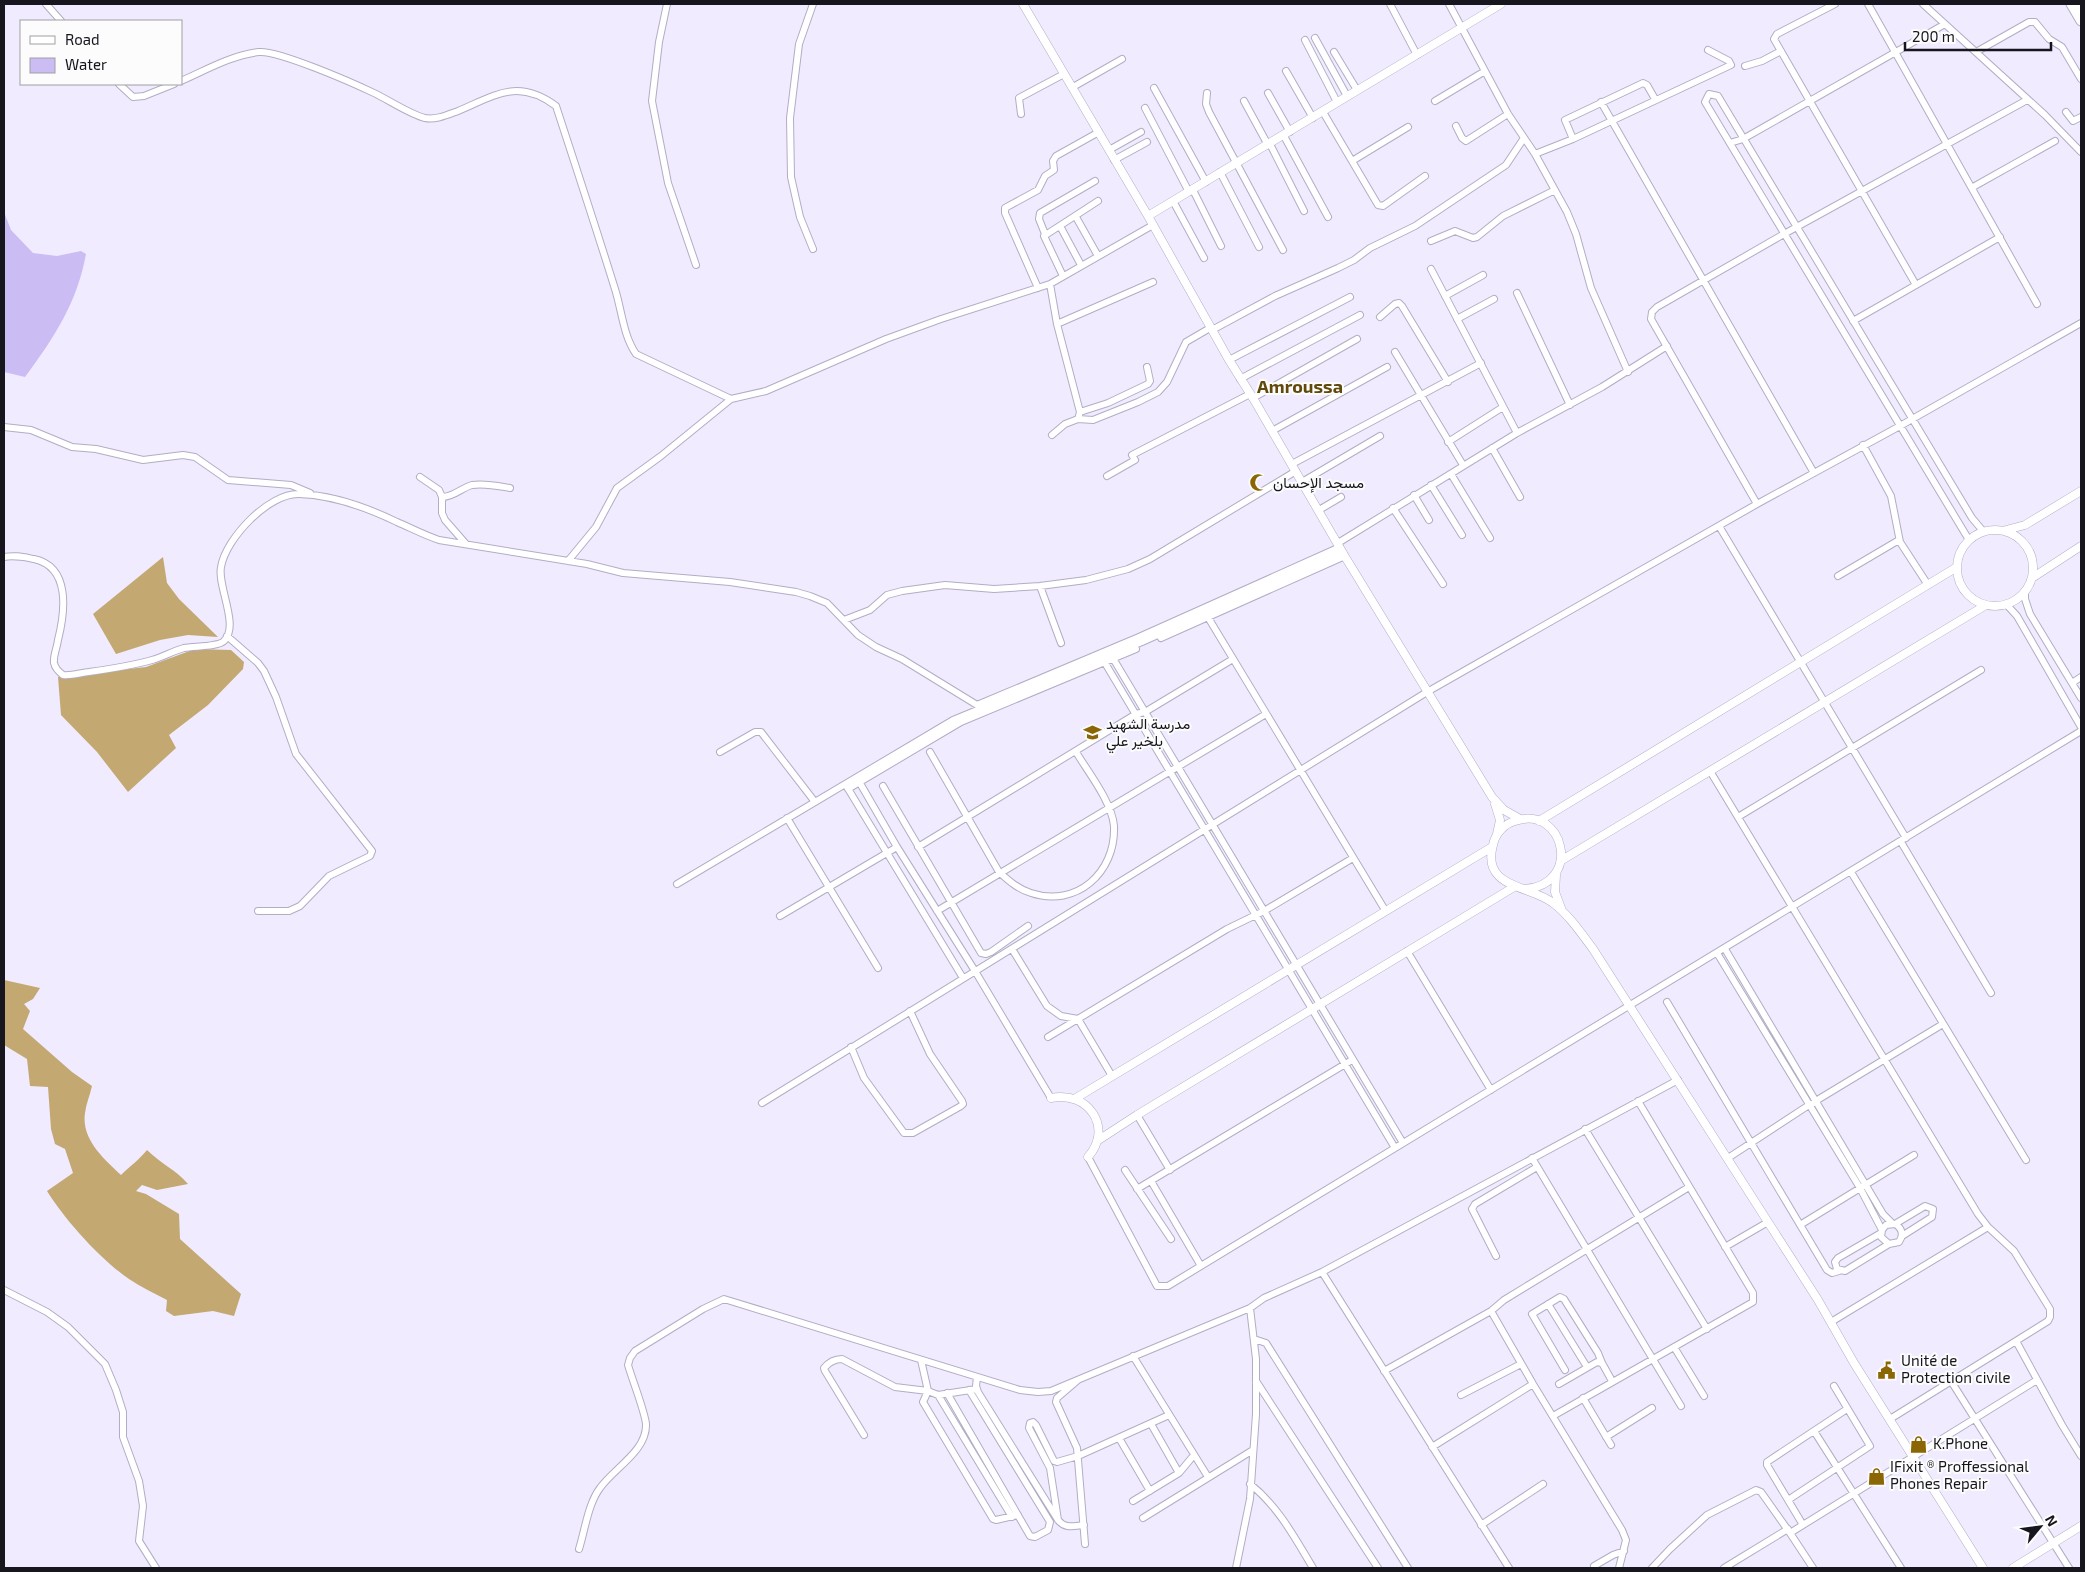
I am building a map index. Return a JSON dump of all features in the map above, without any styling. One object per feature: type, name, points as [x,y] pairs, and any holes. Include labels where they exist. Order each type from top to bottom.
[{"type":"highway","points":[[2070,4],[2081,21]]},
{"type":"main road","points":[[1023,4],[1148,216],[1228,360],[1492,797],[1504,810],[1520,819],[1539,821],[1557,836],[1561,844],[1562,860],[1558,871],[1555,892],[1563,911]]},
{"type":"main road","points":[[1148,216],[1501,4]]},
{"type":"main road","points":[[1986,605],[1968,594],[1962,587],[1957,567],[1960,552],[1969,540],[1990,529],[2005,530],[2025,525],[2081,491]]},
{"type":"main road","points":[[1562,860],[1986,605],[2006,604],[2020,597],[2032,578],[2033,568],[2028,548],[2022,540],[2005,530]]},
{"type":"main road","points":[[2032,578],[2081,546]]},
{"type":"main road","points":[[1539,821],[1957,567]]},
{"type":"main road","points":[[1492,797],[1500,820],[1492,847],[1492,863],[1496,871],[1506,883],[1546,897],[1563,911],[1589,944],[1728,1158],[1983,1568]]},
{"type":"main road","points":[[1497,834],[1503,827],[1520,819]]},
{"type":"main road","points":[[1076,1098],[1295,964],[1492,847]]},
{"type":"main road","points":[[1524,890],[1544,885],[1558,871]]},
{"type":"main road","points":[[1097,1141],[1514,887]]},
{"type":"main road","points":[[1051,1098],[1068,1096],[1076,1098],[1091,1110],[1096,1118],[1098,1127],[1097,1141],[1088,1157]]},
{"type":"main road","points":[[2013,1568],[2081,1526]]},
{"type":"street","points":[[46,4],[61,20]]},
{"type":"street","points":[[667,4],[659,42],[652,101],[668,183],[696,265]]},
{"type":"street","points":[[813,249],[800,217],[791,177],[790,118],[799,44],[814,4]]},
{"type":"street","points":[[1390,4],[1417,55]]},
{"type":"street","points":[[1449,4],[1508,114],[1535,154],[1555,190],[1576,234],[1591,288],[1628,372]]},
{"type":"street","points":[[1835,4],[1777,34],[1774,39],[1916,285]]},
{"type":"street","points":[[1868,4],[2038,304]]},
{"type":"street","points":[[1923,4],[2081,152]]},
{"type":"street","points":[[1976,52],[2029,22],[2035,22],[2049,39],[2062,47],[2081,79]]},
{"type":"street","points":[[1730,143],[1743,139],[1945,24]]},
{"type":"street","points":[[1315,38],[1347,96]]},
{"type":"street","points":[[1304,40],[1337,102]]},
{"type":"street","points":[[1535,154],[1573,140],[1731,65],[1729,60],[1708,50]]},
{"type":"street","points":[[182,81],[243,54],[262,51],[279,54],[372,92],[424,118],[443,117],[507,91],[525,90],[544,97],[556,106],[620,303],[627,338],[631,347],[636,354],[731,399]]},
{"type":"street","points":[[1745,66],[1762,61],[1781,51]]},
{"type":"street","points":[[1334,52],[1357,90]]},
{"type":"street","points":[[1073,87],[1122,59]]},
{"type":"street","points":[[1286,70],[1312,118]]},
{"type":"street","points":[[1435,102],[1485,71]]},
{"type":"street","points":[[1021,114],[1019,98],[1064,74]]},
{"type":"street","points":[[1573,140],[1564,122],[1565,120],[1601,102],[1644,83],[1656,99]]},
{"type":"street","points":[[121,85],[133,97],[144,96],[172,85]]},
{"type":"street","points":[[1154,88],[1206,182]]},
{"type":"street","points":[[1207,93],[1206,104],[1209,112],[1283,250]]},
{"type":"street","points":[[1268,93],[1286,134],[1328,217]]},
{"type":"street","points":[[1969,540],[1705,102],[1706,96],[1709,94],[1718,96],[1912,420],[1972,518],[1983,531]]},
{"type":"street","points":[[1757,504],[1651,319],[1652,312],[1784,234],[2027,100]]},
{"type":"street","points":[[1244,101],[1304,211]]},
{"type":"street","points":[[1601,102],[1814,472]]},
{"type":"street","points":[[1145,108],[1221,246]]},
{"type":"street","points":[[1323,112],[1378,206],[1383,206],[1425,176]]},
{"type":"street","points":[[2066,112],[2073,121],[2081,118]]},
{"type":"street","points":[[1456,126],[1462,138],[1466,141],[1508,114]]},
{"type":"street","points":[[1352,162],[1408,127]]},
{"type":"street","points":[[1038,288],[1005,213],[1005,208],[1038,190],[1045,176],[1054,170],[1053,161],[1056,156],[1099,132]]},
{"type":"street","points":[[1109,150],[1141,132]]},
{"type":"street","points":[[1079,415],[1093,420],[1158,392],[1167,382],[1186,342],[1275,296],[1338,268],[1370,248],[1414,226],[1506,165],[1524,138]]},
{"type":"street","points":[[1973,188],[2055,141]]},
{"type":"street","points":[[1114,160],[1147,142]]},
{"type":"street","points":[[1220,172],[1259,247]]},
{"type":"street","points":[[1063,276],[1044,238],[1045,234],[1039,219],[1040,213],[1095,181]]},
{"type":"street","points":[[1432,241],[1455,231],[1473,238],[1477,237],[1503,216],[1555,190]]},
{"type":"street","points":[[1045,234],[1076,217],[1098,201]]},
{"type":"street","points":[[1173,202],[1204,258]]},
{"type":"street","points":[[1076,217],[1098,256]]},
{"type":"street","points":[[568,561],[596,527],[617,488],[662,456],[731,399],[766,391],[886,339],[1050,284],[1153,225]]},
{"type":"street","points":[[1060,226],[1082,265]]},
{"type":"street","points":[[1853,321],[2000,238]]},
{"type":"street","points":[[1430,269],[1517,433]]},
{"type":"street","points":[[1445,296],[1483,275]]},
{"type":"street","points":[[1057,324],[1153,282]]},
{"type":"street","points":[[1050,284],[1057,324],[1079,415]]},
{"type":"street","points":[[1517,293],[1570,405]]},
{"type":"street","points":[[1228,360],[1350,297]]},
{"type":"street","points":[[1457,319],[1494,299]]},
{"type":"street","points":[[1380,317],[1395,304],[1399,303],[1448,382]]},
{"type":"street","points":[[1240,379],[1360,315]]},
{"type":"street","points":[[762,1103],[1427,692],[1757,504],[1912,420],[2081,323]]},
{"type":"street","points":[[1107,476],[1135,460],[1132,455],[1251,396],[1357,339]]},
{"type":"street","points":[[677,884],[787,818],[858,779],[953,720],[1112,657],[1207,616],[1341,549],[1393,508],[1517,433],[1628,372],[1668,346]]},
{"type":"street","points":[[1395,352],[1463,465]]},
{"type":"street","points":[[844,620],[870,610],[887,595],[919,588],[945,585],[994,589],[1040,586],[1086,580],[1128,569],[1150,559],[1294,468],[1481,363]]},
{"type":"street","points":[[1052,435],[1079,415],[1148,384],[1150,381],[1147,367]]},
{"type":"street","points":[[1272,431],[1387,367]]},
{"type":"street","points":[[1448,442],[1503,408]]},
{"type":"street","points":[[4,427],[31,430],[72,447],[96,449],[143,460],[183,455],[195,457],[228,480],[291,485],[318,497]]},
{"type":"street","points":[[1302,482],[1380,436]]},
{"type":"street","points":[[1863,445],[1891,496],[1899,540],[1928,585]]},
{"type":"street","points":[[1492,448],[1520,497]]},
{"type":"street","points":[[1451,474],[1490,538]]},
{"type":"street","points":[[420,477],[439,490],[442,497],[442,513],[466,544]]},
{"type":"street","points":[[442,497],[450,497],[471,486],[489,484],[510,488]]},
{"type":"street","points":[[1431,485],[1462,535]]},
{"type":"street","points":[[4,557],[13,555],[44,561],[54,569],[61,581],[63,614],[54,665],[62,675],[119,668],[153,660],[183,648],[224,642],[227,636],[229,614],[221,580],[221,568],[231,544],[251,519],[270,504],[284,496],[299,494],[337,500],[370,510],[423,535],[466,544],[568,561],[623,573],[730,582],[796,592],[827,603],[858,635],[876,647],[902,659],[977,705],[1341,549]]},
{"type":"street","points":[[1414,495],[1429,520]]},
{"type":"street","points":[[1318,510],[1342,497]]},
{"type":"street","points":[[1393,508],[1443,584]]},
{"type":"street","points":[[1719,526],[1852,748],[1991,993]]},
{"type":"street","points":[[1838,576],[1899,540]]},
{"type":"street","points":[[1040,586],[1061,643]]},
{"type":"street","points":[[2025,591],[2025,600],[2030,614],[2081,698]]},
{"type":"street","points":[[2006,604],[2017,616],[2081,727]]},
{"type":"street","points":[[1207,616],[1385,910]]},
{"type":"street","points":[[227,636],[258,663],[264,671],[276,697],[296,754],[372,851],[370,856],[330,876],[295,909],[290,911],[258,910]]},
{"type":"street","points":[[1112,657],[1403,1143]]},
{"type":"street","points":[[918,847],[1136,714],[1145,712],[1233,659]]},
{"type":"street","points":[[1103,660],[1395,1148]]},
{"type":"street","points":[[1738,817],[1981,670]]},
{"type":"street","points":[[2072,683],[2081,677]]},
{"type":"street","points":[[938,911],[1266,714]]},
{"type":"street","points":[[1088,1157],[1157,1286],[1168,1286],[2081,731]]},
{"type":"street","points":[[720,752],[755,732],[761,732],[815,802]]},
{"type":"street","points":[[930,752],[1001,873],[1015,886],[1030,893],[1048,897],[1079,890],[1092,882],[1102,871],[1110,857],[1114,825],[1110,808],[1076,752]]},
{"type":"street","points":[[1710,771],[1973,1207],[1988,1227],[2014,1251],[2050,1311],[2048,1321],[1890,1420]]},
{"type":"street","points":[[858,779],[897,847],[975,971],[1051,1098]]},
{"type":"street","points":[[846,786],[963,978]]},
{"type":"street","points":[[883,786],[981,953],[986,954],[1028,926]]},
{"type":"street","points":[[787,818],[878,968]]},
{"type":"street","points":[[780,916],[897,847]]},
{"type":"street","points":[[1048,1037],[1227,929],[1264,911],[1353,858]]},
{"type":"street","points":[[1851,872],[2026,1160]]},
{"type":"street","points":[[1012,949],[1047,1006],[1061,1016],[1078,1019],[1112,1076]]},
{"type":"street","points":[[1725,949],[1883,1214],[1901,1228],[1902,1236]]},
{"type":"street","points":[[1408,951],[1491,1090]]},
{"type":"street","points":[[1717,953],[1860,1188],[1881,1231],[1883,1240],[1889,1244]]},
{"type":"street","points":[[1667,1002],[1827,1270],[1832,1273],[1845,1271],[1889,1244],[1899,1242],[1902,1236],[1932,1217],[1933,1209],[1925,1206],[1894,1223],[1886,1224],[1881,1231],[1838,1258],[1835,1265],[1839,1271]]},
{"type":"street","points":[[851,1047],[864,1078],[904,1133],[914,1134],[961,1106],[962,1102],[930,1054],[910,1011]]},
{"type":"street","points":[[1754,1016],[1762,1012]]},
{"type":"street","points":[[1728,1158],[1809,1105],[1943,1024]]},
{"type":"street","points":[[1137,1189],[1352,1060]]},
{"type":"street","points":[[579,1549],[599,1488],[623,1464],[644,1438],[646,1424],[628,1366],[630,1358],[635,1351],[703,1309],[724,1299],[1020,1390],[1038,1392],[1051,1390],[1250,1308],[1264,1298],[1322,1272],[1678,1080]]},
{"type":"street","points":[[1553,1416],[1753,1302],[1753,1293],[1638,1102]]},
{"type":"street","points":[[1137,1115],[1170,1170]]},
{"type":"street","points":[[1586,1129],[1707,1328]]},
{"type":"street","points":[[1800,1225],[1914,1155]]},
{"type":"street","points":[[1532,1158],[1681,1406]]},
{"type":"street","points":[[1496,1256],[1472,1209],[1475,1204],[1537,1167]]},
{"type":"street","points":[[1125,1170],[1170,1239]]},
{"type":"street","points":[[1151,1181],[1201,1266]]},
{"type":"street","points":[[1384,1371],[1491,1311],[1504,1300],[1690,1187]]},
{"type":"street","points":[[1725,1247],[1768,1222]]},
{"type":"street","points":[[1831,1322],[1988,1227]]},
{"type":"street","points":[[1322,1272],[1509,1568]]},
{"type":"street","points":[[4,1290],[47,1312],[68,1327],[104,1364],[116,1390],[123,1412],[123,1437],[139,1480],[143,1506],[139,1541],[156,1568]]},
{"type":"street","points":[[1565,1370],[1532,1316],[1534,1312],[1560,1297],[1564,1299],[1598,1353],[1612,1382]]},
{"type":"street","points":[[1548,1304],[1587,1367]]},
{"type":"street","points":[[1236,1568],[1250,1499],[1256,1414],[1254,1339],[1250,1308]]},
{"type":"street","points":[[1491,1311],[1622,1530],[1626,1540],[1619,1568]]},
{"type":"street","points":[[1254,1339],[1266,1343],[1408,1568]]},
{"type":"street","points":[[2016,1341],[2081,1456]]},
{"type":"street","points":[[1674,1346],[1704,1396]]},
{"type":"street","points":[[1133,1356],[1208,1477]]},
{"type":"street","points":[[864,1435],[825,1371],[824,1368],[827,1364],[836,1359],[842,1359],[895,1387],[938,1394],[977,1390]]},
{"type":"street","points":[[921,1360],[928,1391],[923,1402],[993,1519],[1015,1516]]},
{"type":"street","points":[[1559,1384],[1587,1367],[1598,1362],[1602,1363]]},
{"type":"street","points":[[1461,1395],[1521,1364]]},
{"type":"street","points":[[977,1377],[977,1390],[1058,1520],[1061,1524],[1069,1527],[1084,1525]]},
{"type":"street","points":[[1079,1379],[1056,1402],[1074,1439],[1078,1456],[1085,1544]]},
{"type":"street","points":[[1724,1568],[1803,1525],[2037,1380]]},
{"type":"street","points":[[1256,1381],[1378,1568]]},
{"type":"street","points":[[1951,1381],[2069,1568]]},
{"type":"street","points":[[1432,1446],[1533,1384]]},
{"type":"street","points":[[1788,1500],[1870,1446],[1834,1386]]},
{"type":"street","points":[[938,1394],[1015,1516],[1030,1536],[1033,1537],[1048,1530],[1050,1522],[969,1390]]},
{"type":"street","points":[[947,1393],[1015,1516]]},
{"type":"street","points":[[1583,1398],[1612,1445]]},
{"type":"street","points":[[1606,1436],[1652,1408]]},
{"type":"street","points":[[1803,1525],[1767,1462],[1847,1408]]},
{"type":"street","points":[[1058,1520],[1050,1468],[1029,1425],[1033,1422],[1036,1425],[1054,1461],[1078,1456],[1169,1415]]},
{"type":"street","points":[[1151,1424],[1179,1473]]},
{"type":"street","points":[[1814,1431],[1901,1568]]},
{"type":"street","points":[[1119,1438],[1150,1491]]},
{"type":"street","points":[[1143,1518],[1252,1450]]},
{"type":"street","points":[[1133,1501],[1179,1473],[1194,1455]]},
{"type":"street","points":[[1250,1484],[1265,1496],[1290,1530],[1313,1568]]},
{"type":"street","points":[[1481,1525],[1543,1484]]},
{"type":"street","points":[[1652,1568],[1708,1515],[1756,1490],[1761,1492],[1814,1568]]},
{"type":"street","points":[[1594,1566],[1624,1551]]},
{"type":"shaded area","points":[[163,557],[167,583],[179,599],[218,637],[188,635],[160,640],[116,654],[93,614]]},
{"type":"shaded area","points":[[195,649],[231,650],[244,662],[243,669],[208,705],[169,735],[176,748],[128,792],[97,752],[61,715],[58,677],[146,667]]},
{"type":"shaded area","points":[[4,980],[40,988],[33,999],[24,1004],[30,1011],[23,1029],[72,1072],[92,1086],[85,1122],[90,1140],[101,1155],[121,1175],[147,1150],[188,1184],[157,1190],[142,1185],[136,1191],[146,1194],[179,1214],[180,1239],[241,1294],[234,1316],[213,1311],[174,1316],[166,1311],[167,1300],[129,1279],[106,1261],[73,1226],[47,1191],[73,1173],[65,1149],[55,1144],[51,1129],[48,1087],[30,1086],[27,1059],[4,1045]]},
{"type":"water","points":[[4,212],[11,230],[33,253],[57,256],[81,251],[86,254],[77,288],[63,319],[46,348],[25,377],[4,372]]},
{"type":"place","name":"مسجد الإحسان","points":[[1259,483]]},
{"type":"place","name":"مدرسة الشهيد بلخير علي","points":[[1092,733]]},
{"type":"place","name":"Unité de Protection civile","points":[[1887,1370]]},
{"type":"place","name":"K.Phone","points":[[1919,1444]]},
{"type":"place","name":"IFixit ® Proffessional Phones Repair","points":[[1876,1476]]},
{"type":"district","name":"Amroussa","points":[[1300,387]]}]
